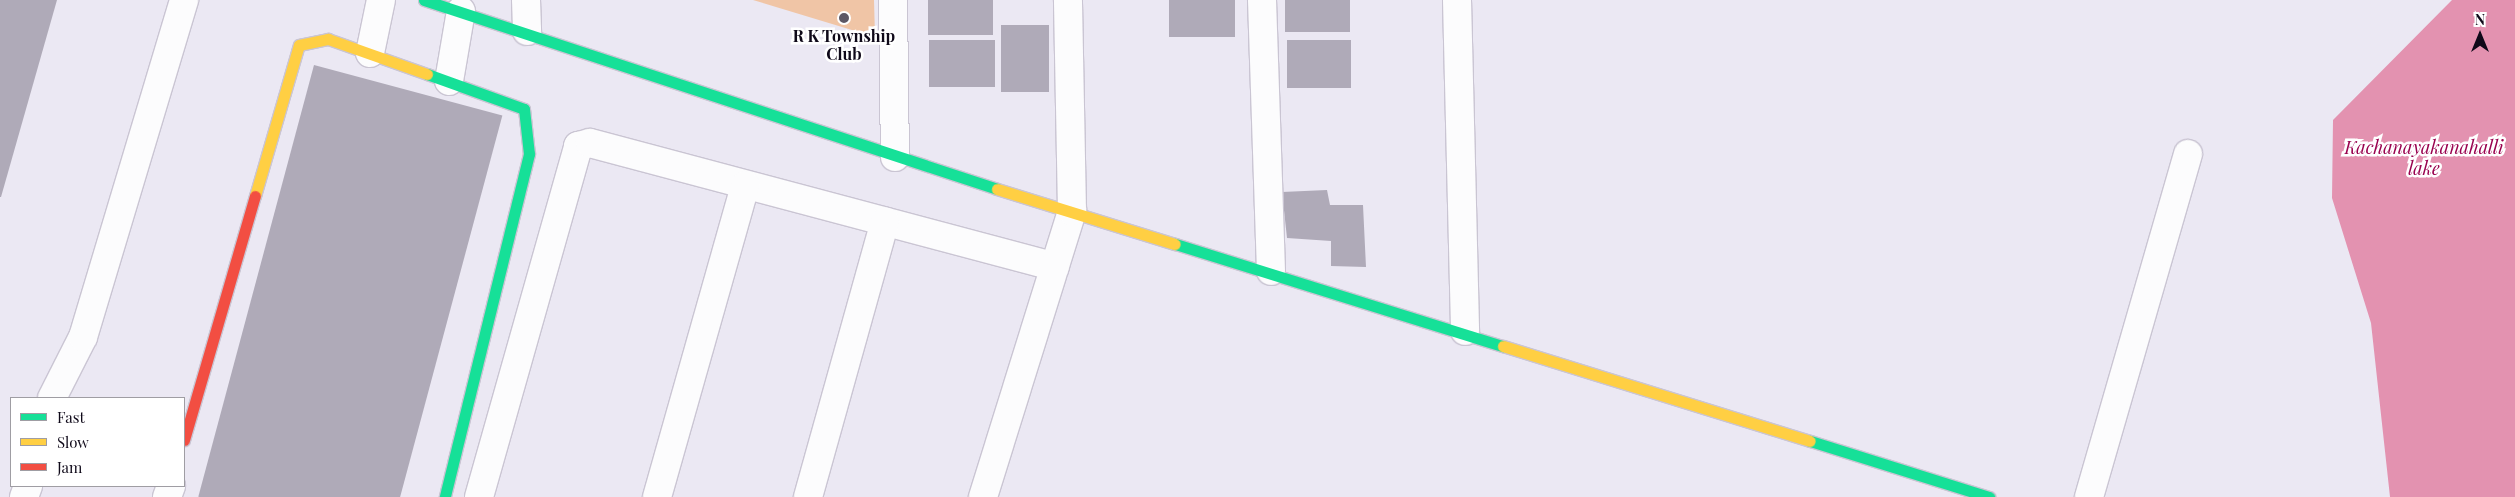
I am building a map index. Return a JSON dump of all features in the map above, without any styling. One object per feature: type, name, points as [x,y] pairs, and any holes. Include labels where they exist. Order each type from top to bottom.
[{"type":"street","points":[[53,397],[84,337],[184,0]]},
{"type":"street","points":[[370,53],[381,0]]},
{"type":"street","points":[[424,0],[527,31],[895,157],[1465,331],[1989,497]]},
{"type":"street","points":[[526,0],[527,31]]},
{"type":"street","points":[[893,0],[895,157]]},
{"type":"street","points":[[983,497],[1072,211],[1068,0]]},
{"type":"street","points":[[1262,0],[1271,272]]},
{"type":"street","points":[[1457,0],[1465,331]]},
{"type":"street","points":[[449,80],[461,11]]},
{"type":"street","points":[[185,437],[299,45],[328,39],[449,80],[524,109],[529,154],[445,497]]},
{"type":"street","points":[[479,497],[578,146],[590,143],[1055,267]]},
{"type":"street","points":[[2089,497],[2188,154]]},
{"type":"street","points":[[657,497],[745,185]]},
{"type":"street","points":[[808,497],[885,222]]},
{"type":"shaded area","name":"R K Township Club","points":[[753,0],[874,0],[875,37]]},
{"type":"water","name":"Kachanayakanahalli lake","points":[[2452,0],[2515,0],[2515,497],[2390,497],[2371,323],[2332,198],[2333,120]]},
{"type":"building","points":[[0,0],[57,0],[1,197],[0,197]]},
{"type":"building","points":[[928,0],[993,0],[993,35],[928,35]]},
{"type":"building","points":[[1169,0],[1235,0],[1235,37],[1169,37]]},
{"type":"building","points":[[1285,0],[1350,0],[1350,32],[1285,32]]},
{"type":"building","points":[[1001,25],[1049,25],[1049,92],[1001,92]]},
{"type":"building","points":[[929,40],[995,40],[995,87],[929,87]]},
{"type":"building","points":[[1287,40],[1351,40],[1351,88],[1287,88]]},
{"type":"building","points":[[314,65],[502,115],[400,497],[198,497]]},
{"type":"building","points":[[1327,190],[1330,205],[1363,205],[1366,267],[1331,266],[1331,241],[1287,238],[1282,192]]},
{"type":"traffic: fast","points":[[424,0],[997,189]]},
{"type":"traffic: fast","points":[[427,74],[524,109],[529,154],[445,497]]},
{"type":"traffic: fast","points":[[1175,244],[1503,346]]},
{"type":"traffic: fast","points":[[1810,441],[1989,497]]},
{"type":"traffic: slow","points":[[255,196],[299,45],[328,39],[427,74]]},
{"type":"traffic: slow","points":[[997,189],[1175,244]]},
{"type":"traffic: slow","points":[[1503,346],[1810,441]]},
{"type":"traffic: jam","points":[[185,437],[255,196]]},
{"type":"place","name":"R K Township Club","points":[[844,18]]}]
